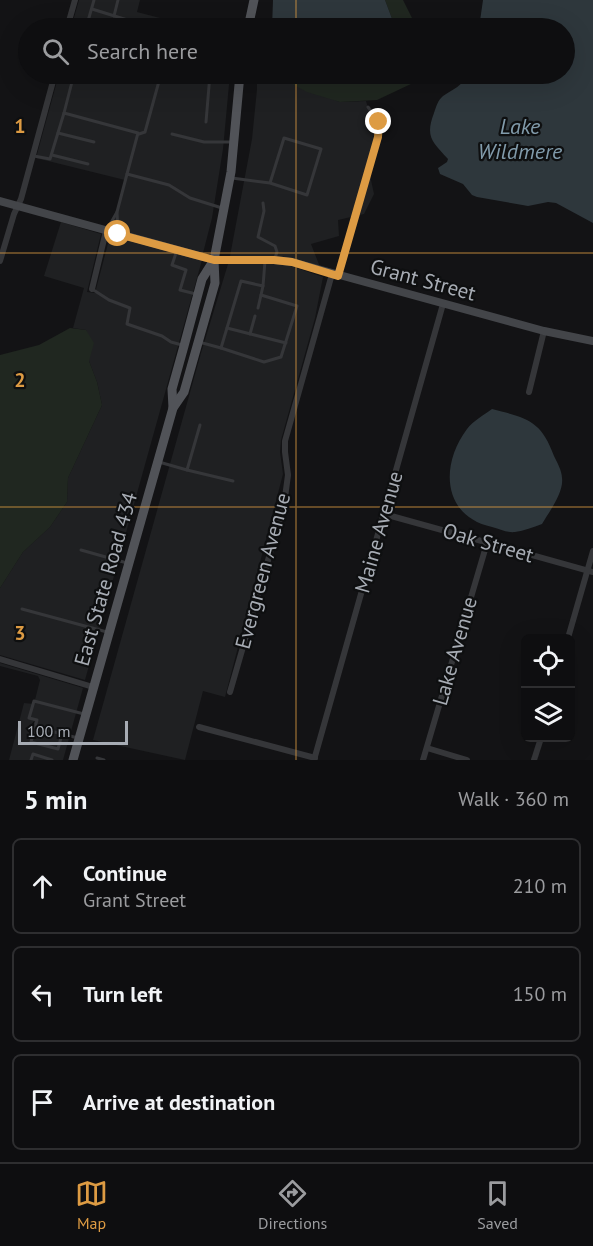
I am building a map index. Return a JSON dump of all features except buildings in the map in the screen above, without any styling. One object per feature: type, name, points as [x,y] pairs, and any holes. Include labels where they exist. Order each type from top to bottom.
[{"type":"main road","points":[[250,18],[254,0]]},
{"type":"main road","points":[[173,408],[184,392],[215,284],[214,260],[230,178],[239,84]]},
{"type":"main road","points":[[173,408],[172,389],[202,279],[214,260]]},
{"type":"main road","name":"East State Road 434","points":[[73,760],[173,408]]},
{"type":"street","points":[[70,18],[75,0]]},
{"type":"street","points":[[0,261],[21,199],[52,84]]},
{"type":"street","name":"Grant Street","points":[[0,201],[214,260],[292,262],[544,332],[593,341]]},
{"type":"street","points":[[92,289],[106,231]]},
{"type":"street","name":"Evergreen Avenue","points":[[230,692],[284,505],[288,475],[285,441],[335,275]]},
{"type":"street","name":"Maine Avenue","points":[[314,759],[443,304]]},
{"type":"street","points":[[529,392],[544,332]]},
{"type":"street","name":"Oak Street","points":[[384,514],[590,572]]},
{"type":"street","name":"Lake Avenue","points":[[423,760],[488,543]]},
{"type":"street","points":[[570,634],[590,572],[593,551]]},
{"type":"street","points":[[0,659],[93,687]]},
{"type":"street","points":[[199,727],[314,759]]},
{"type":"street","points":[[534,760],[539,742]]},
{"type":"street","points":[[427,748],[467,760]]},
{"type":"lane","points":[[90,18],[94,0]]},
{"type":"lane","points":[[114,16],[118,0]]},
{"type":"lane","points":[[92,9],[120,18]]},
{"type":"lane","points":[[33,155],[50,159],[71,84]]},
{"type":"lane","points":[[64,113],[138,134],[145,132],[158,84]]},
{"type":"lane","points":[[206,122],[209,84]]},
{"type":"lane","points":[[335,275],[378,137],[379,122],[368,107]]},
{"type":"lane","points":[[58,133],[94,142]]},
{"type":"lane","points":[[106,231],[117,212],[138,134]]},
{"type":"lane","points":[[172,134],[204,142],[234,142]]},
{"type":"lane","points":[[230,178],[270,183],[307,195],[321,149],[284,138],[270,183]]},
{"type":"lane","points":[[52,154],[88,164]]},
{"type":"lane","points":[[127,174],[169,185],[190,198],[225,209]]},
{"type":"lane","points":[[258,308],[270,260],[277,252],[275,246],[258,237],[264,212],[263,203]]},
{"type":"lane","points":[[117,212],[118,234]]},
{"type":"lane","points":[[177,250],[172,265],[186,270],[180,290],[198,294]]},
{"type":"lane","points":[[220,348],[241,281],[263,286]]},
{"type":"lane","points":[[92,289],[109,300],[130,308],[127,324],[184,346]]},
{"type":"lane","points":[[199,342],[264,362],[281,357],[297,306],[261,295]]},
{"type":"lane","points":[[252,299],[259,301]]},
{"type":"lane","points":[[250,334],[255,316]]},
{"type":"lane","points":[[246,321],[253,324]]},
{"type":"lane","points":[[226,328],[286,343]]},
{"type":"lane","points":[[187,470],[200,425]]},
{"type":"lane","points":[[158,462],[233,481]]},
{"type":"lane","points":[[81,550],[129,563]]},
{"type":"lane","points":[[22,609],[109,633]]},
{"type":"lane","points":[[62,734],[58,749],[31,742],[37,720],[29,718],[34,701],[86,715]]},
{"type":"lane","points":[[35,727],[79,738]]},
{"type":"lane","points":[[31,760],[33,754],[52,760]]},
{"type":"lane","points":[[97,758],[104,760]]},
{"type":"shaded area","points":[[79,0],[140,0],[137,12],[160,18],[74,18]]},
{"type":"shaded area","points":[[385,0],[403,0],[412,18],[392,18]]},
{"type":"shaded area","points":[[56,84],[229,84],[223,149],[212,218],[203,253],[112,229],[125,180],[36,158]]},
{"type":"shaded area","points":[[257,84],[295,84],[340,102],[366,101],[374,128],[382,139],[368,166],[374,194],[364,214],[338,220],[339,236],[311,244],[320,267],[274,256],[230,256],[252,139]]},
{"type":"shaded area","points":[[292,84],[411,84],[377,100],[340,102],[307,92]]},
{"type":"shaded area","points":[[61,222],[101,234],[87,292],[95,293],[110,236],[202,260],[85,680],[0,655],[0,588],[23,552],[50,527],[67,502],[68,478],[102,405],[89,361],[86,330],[73,328],[84,288],[44,276]]},
{"type":"shaded area","points":[[274,263],[323,277],[315,318],[281,440],[283,474],[225,697],[203,691],[185,760],[93,740],[228,264]]},
{"type":"shaded area","points":[[70,328],[86,330],[94,343],[89,361],[102,405],[68,478],[67,502],[50,527],[23,552],[0,588],[0,355],[39,345]]},
{"type":"shaded area","points":[[0,663],[83,688],[63,760],[9,760],[24,703],[34,704],[40,680],[38,676],[0,666]]},
{"type":"water","points":[[273,0],[385,0],[392,18],[272,18]]},
{"type":"water","name":"Lake Wildmere","points":[[483,0],[593,0],[593,223],[556,203],[548,202],[528,206],[477,197],[472,195],[463,184],[440,174],[438,168],[448,159],[432,138],[431,121],[436,106],[443,96],[460,84],[575,84],[575,18],[480,18]]},
{"type":"water","points":[[492,409],[524,418],[538,428],[549,444],[559,467],[562,478],[561,489],[542,524],[518,531],[503,531],[475,521],[463,512],[455,501],[450,473],[452,458],[458,443],[469,426]]},
{"type":"route","points":[[118,234],[214,260],[292,262],[338,276],[378,137],[379,122]]}]
